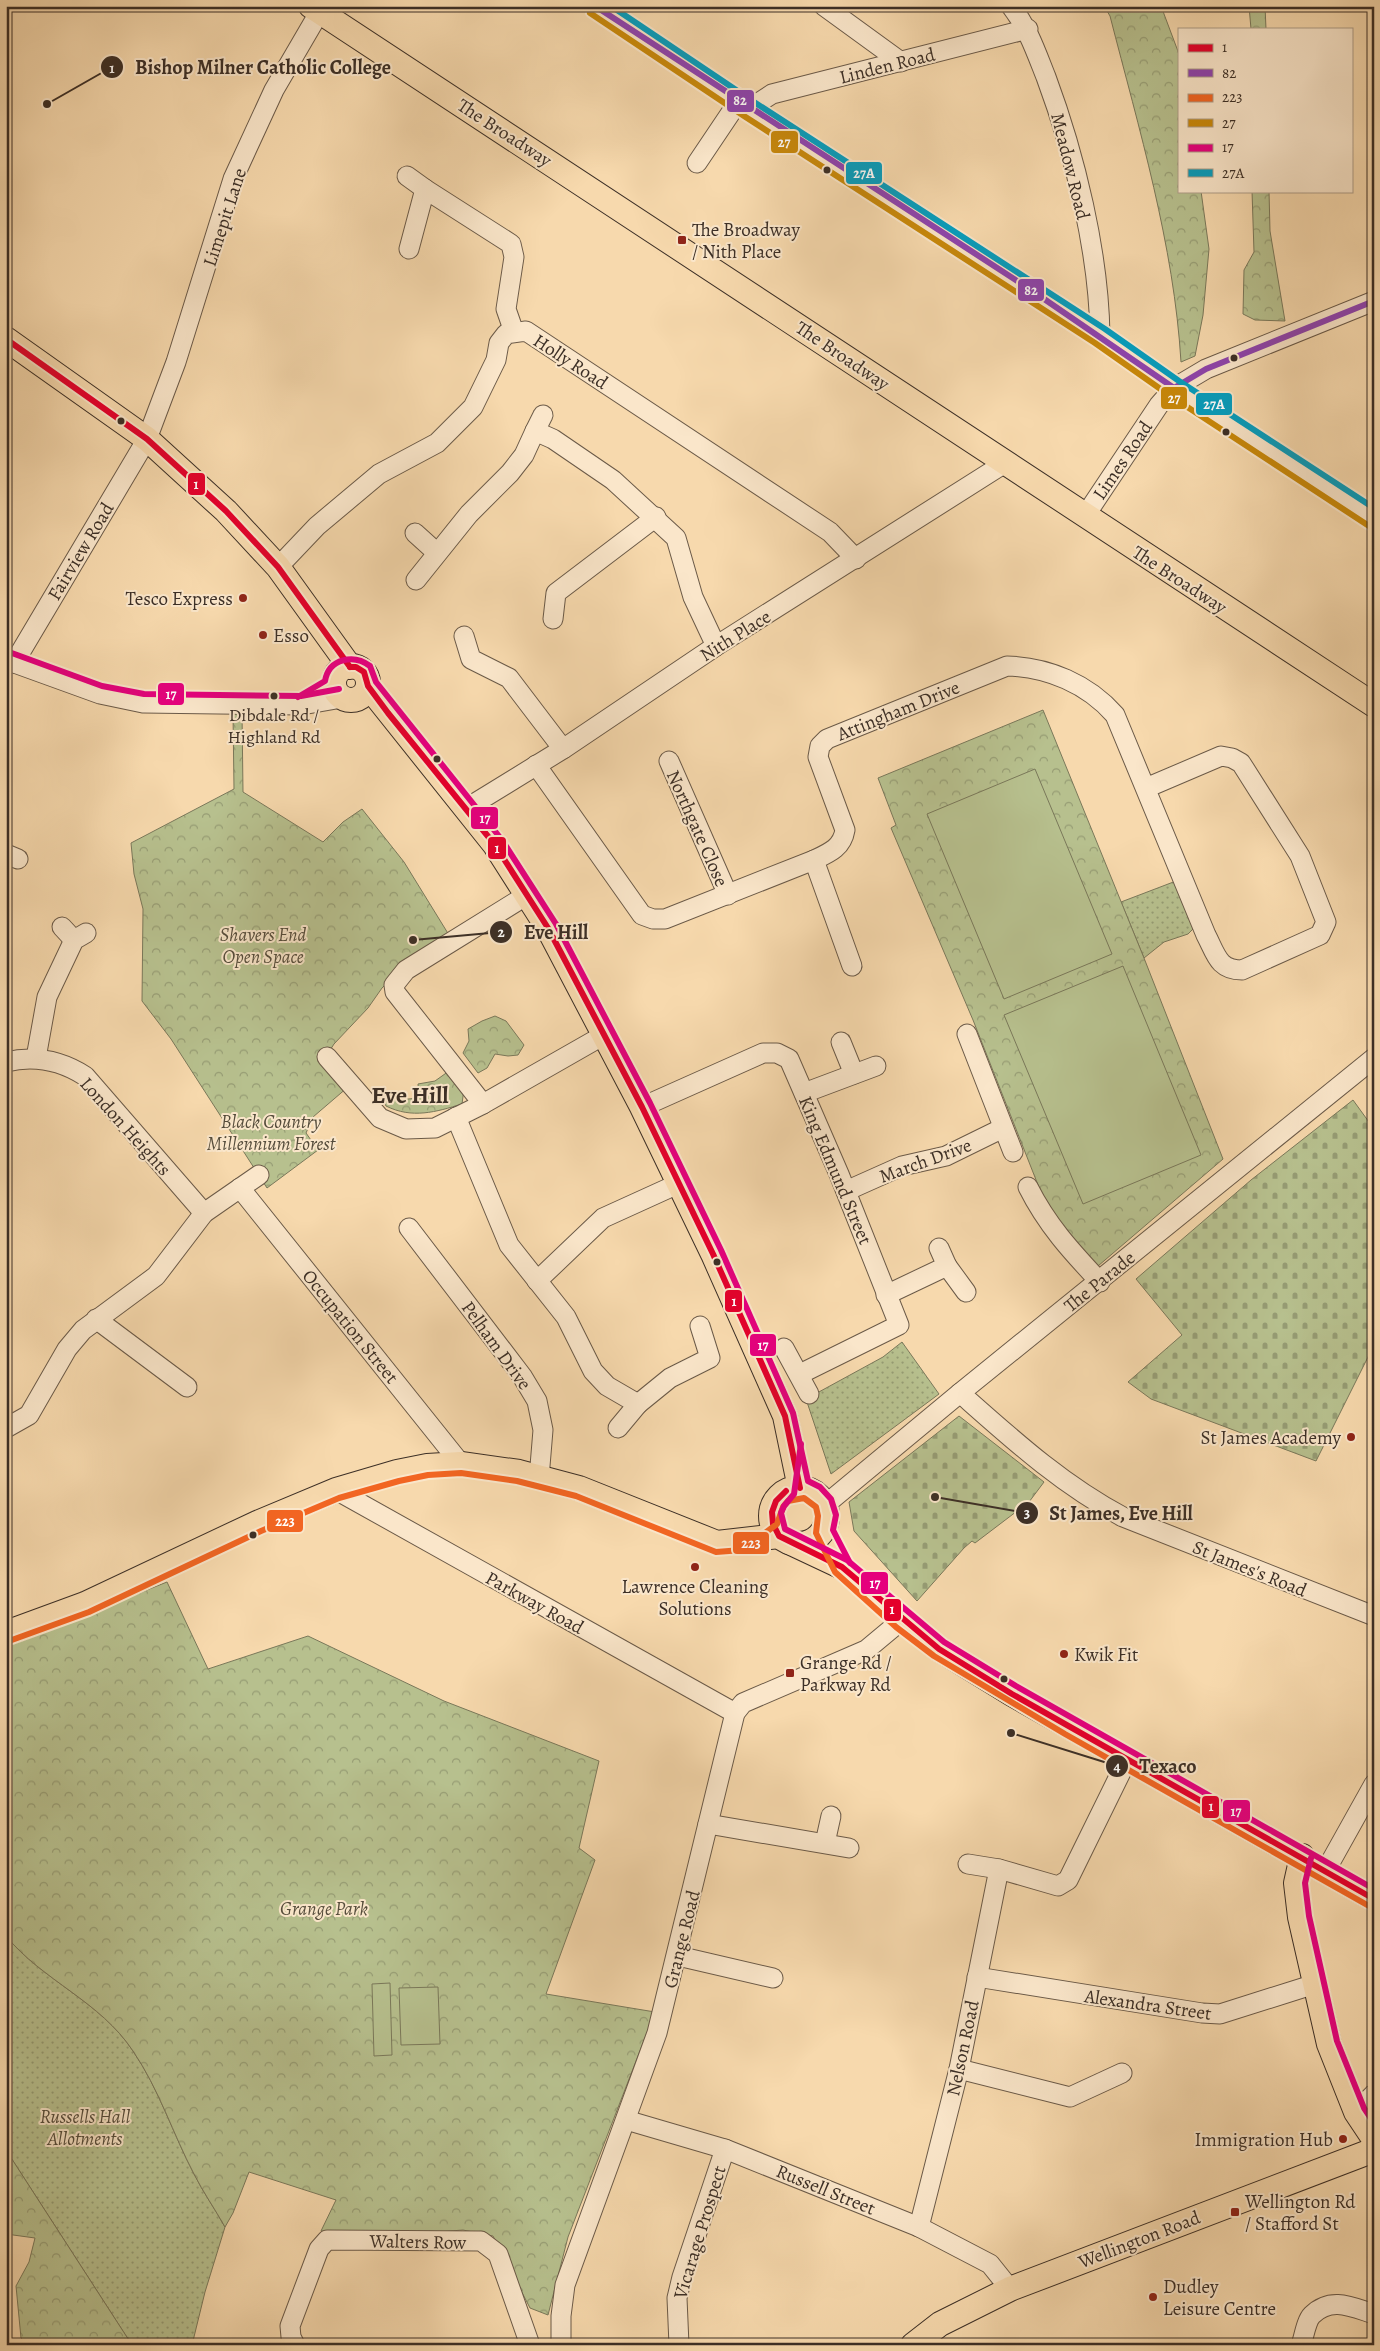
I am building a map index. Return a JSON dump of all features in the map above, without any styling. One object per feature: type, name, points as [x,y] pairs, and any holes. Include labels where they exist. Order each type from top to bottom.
[{"type":"main road","name":"The Broadway","points":[[318,8],[839,351],[1004,463],[1374,705]]},
{"type":"main road","points":[[6,339],[147,439],[226,511],[278,567],[347,679],[388,713],[467,808],[495,845],[548,928],[680,1183],[785,1416],[792,1443],[793,1490]]},
{"type":"main road","points":[[6,1633],[85,1604],[257,1523],[336,1490],[397,1472],[462,1464],[490,1466],[579,1488],[698,1537],[717,1542],[738,1542],[781,1532],[808,1543],[824,1531],[827,1523],[826,1505],[812,1490],[793,1490],[774,1503],[781,1532],[842,1567],[902,1620],[939,1648],[1012,1694],[1128,1758],[1136,1765],[1302,1856],[1374,1899]]},
{"type":"main road","points":[[824,1531],[842,1567]]},
{"type":"main road","points":[[1302,1856],[1296,1883],[1300,1917],[1329,2044],[1356,2112],[1374,2139]]},
{"type":"main road","name":"Wellington Road","points":[[913,2345],[940,2324],[1010,2289],[1374,2150]]},
{"type":"street","points":[[595,6],[743,105],[1100,336],[1174,388],[1374,519]]},
{"type":"street","points":[[824,6],[901,62]]},
{"type":"street","name":"Meadow Road","points":[[1011,6],[1028,29],[1072,157],[1100,308],[1100,336]]},
{"type":"street","name":"Limepit Lane","points":[[147,439],[176,362],[233,179],[274,90],[318,8]]},
{"type":"street","name":"Linden Road","points":[[743,105],[772,94],[1028,29]]},
{"type":"street","points":[[697,163],[743,105]]},
{"type":"street","points":[[407,176],[425,190],[511,244],[514,257],[506,309],[514,332]]},
{"type":"street","points":[[409,249],[425,190]]},
{"type":"street","name":"Limes Road","points":[[1085,516],[1159,405],[1174,388],[1206,369],[1374,301]]},
{"type":"street","name":"Holly Road","points":[[278,567],[317,526],[379,474],[437,443],[473,407],[496,360],[499,343],[506,334],[526,331],[821,526],[856,559]]},
{"type":"street","points":[[416,580],[436,552],[469,514],[510,473],[524,455],[539,423],[553,439],[613,480],[656,517],[676,538],[693,597],[716,646]]},
{"type":"street","name":"Fairview Road","points":[[10,662],[147,439]]},
{"type":"street","name":"Nith Place","points":[[467,808],[563,749],[716,646],[856,559],[1004,463]]},
{"type":"street","points":[[554,620],[556,593],[656,517]]},
{"type":"street","points":[[415,533],[436,552]]},
{"type":"street","points":[[464,636],[472,659],[508,678],[563,749]]},
{"type":"street","points":[[10,662],[100,694],[143,703],[302,705],[347,679]]},
{"type":"street","name":"Attingham Drive","points":[[536,764],[642,915],[665,920],[814,860],[836,849],[843,839],[844,830],[818,757],[820,746],[827,739],[1006,666],[1042,670],[1100,698],[1115,715],[1206,935],[1222,964],[1230,970],[1242,970],[1320,935],[1326,922],[1300,856],[1241,763],[1232,758],[1221,756],[1146,788]]},
{"type":"street","name":"Northgate Close","points":[[669,761],[728,895]]},
{"type":"street","points":[[814,860],[852,966]]},
{"type":"street","points":[[483,1104],[395,992],[394,985],[406,970],[527,895]]},
{"type":"street","points":[[36,1058],[46,997],[74,934]]},
{"type":"street","points":[[967,1034],[1013,1152]]},
{"type":"street","points":[[328,1057],[380,1118],[406,1129],[435,1128],[483,1104],[604,1035]]},
{"type":"street","points":[[841,1042],[854,1074]]},
{"type":"street","name":"King Edmund Street","points":[[642,1107],[763,1053],[777,1053],[789,1059],[846,1191],[899,1326],[800,1374]]},
{"type":"street","name":"London Heights","points":[[6,1062],[36,1058],[72,1068],[85,1076],[204,1213]]},
{"type":"street","name":"The Parade","points":[[826,1505],[960,1393],[1100,1282],[1374,1058]]},
{"type":"street","points":[[804,1093],[876,1066]]},
{"type":"street","points":[[456,1117],[509,1245],[566,1317],[593,1371],[606,1386],[638,1404]]},
{"type":"street","name":"March Drive","points":[[846,1191],[902,1166],[946,1156],[1003,1128]]},
{"type":"street","points":[[6,1428],[29,1415],[67,1349],[83,1330],[96,1319],[142,1289],[156,1276],[204,1213],[259,1175]]},
{"type":"street","points":[[537,1281],[603,1218],[680,1183]]},
{"type":"street","points":[[1028,1187],[1040,1211],[1056,1235],[1100,1282]]},
{"type":"street","name":"Occupation Street","points":[[240,1188],[462,1464]]},
{"type":"street","name":"Pelham Drive","points":[[409,1228],[522,1376],[537,1401],[544,1430],[540,1478]]},
{"type":"street","points":[[939,1248],[947,1266],[966,1292]]},
{"type":"street","points":[[886,1295],[947,1266]]},
{"type":"street","points":[[96,1319],[187,1387]]},
{"type":"street","points":[[618,1428],[638,1404],[670,1378],[710,1358],[700,1326]]},
{"type":"street","points":[[784,1348],[800,1374],[809,1394]]},
{"type":"street","name":"St James's Road","points":[[960,1393],[1027,1453],[1088,1498],[1124,1517],[1374,1616]]},
{"type":"street","name":"Parkway Road","points":[[336,1490],[735,1713]]},
{"type":"street","points":[[735,1713],[743,1703],[866,1650],[902,1620]]},
{"type":"street","name":"Grange Road","points":[[561,2345],[561,2316],[565,2285],[657,2034],[678,1956],[735,1713]]},
{"type":"street","points":[[968,1864],[999,1869],[1058,1886],[1068,1880],[1128,1758]]},
{"type":"street","points":[[1326,1870],[1374,1784]]},
{"type":"street","points":[[825,1843],[831,1816]]},
{"type":"street","points":[[708,1824],[849,1848]]},
{"type":"street","name":"Nelson Road","points":[[919,2227],[959,2069],[999,1869]]},
{"type":"street","points":[[678,1956],[773,1978]]},
{"type":"street","name":"Alexandra Street","points":[[977,1977],[1202,2013],[1220,2014],[1316,1984]]},
{"type":"street","points":[[959,2069],[1070,2097],[1122,2073]]},
{"type":"street","points":[[1356,2112],[1374,2094]]},
{"type":"street","name":"Russell Street","points":[[626,2120],[725,2149],[919,2227],[990,2264],[1010,2289]]},
{"type":"street","name":"Vicarage Prospect","points":[[679,2345],[677,2298],[682,2277],[725,2149]]},
{"type":"street","name":"Walters Row","points":[[293,2341],[290,2326],[319,2249],[328,2240],[481,2241],[498,2254],[530,2345]]},
{"type":"street","points":[[1301,2345],[1311,2316],[1327,2306],[1341,2302],[1374,2314]]},
{"type":"green space","points":[[1104,6],[1161,6],[1178,51],[1178,192],[1201,192],[1209,249],[1203,315],[1195,356],[1181,362],[1171,274],[1163,231],[1154,188],[1110,16]]},
{"type":"green space","points":[[1249,6],[1265,6],[1266,28],[1251,28]]},
{"type":"green space","points":[[1252,192],[1269,192],[1270,231],[1285,321],[1255,320],[1243,314],[1244,270],[1254,252]]},
{"type":"green space","points":[[1043,710],[1223,1159],[1098,1266],[1060,1223],[1040,1190],[973,1020],[891,828],[896,825],[878,778]]},
{"type":"green space","name":"Shavers End Open Space","points":[[242,712],[243,792],[323,842],[343,822],[362,809],[404,862],[449,935],[398,972],[334,1044],[323,1061],[348,1087],[313,1117],[306,1133],[318,1150],[267,1188],[171,1039],[142,1001],[143,909],[134,874],[131,843],[234,789],[233,713]]},
{"type":"green space","points":[[1035,769],[1112,954],[1004,999],[927,814]]},
{"type":"green space","points":[[1176,881],[1195,927],[1188,934],[1164,942],[1144,958],[1121,902]]},
{"type":"green space","points":[[1123,966],[1201,1155],[1083,1204],[1004,1015]]},
{"type":"green space","points":[[495,1016],[506,1021],[524,1045],[518,1055],[495,1054],[487,1068],[478,1073],[463,1053],[469,1041],[468,1029]]},
{"type":"green space","name":"Black Country Millennium Forest","points":[[449,1071],[464,1089],[462,1104],[424,1113],[405,1112],[386,1106],[382,1097],[397,1095],[398,1100],[419,1098],[418,1084],[435,1081]]},
{"type":"green space","points":[[1353,1100],[1374,1129],[1374,1279],[1370,1286],[1374,1287],[1374,1345],[1316,1461],[1151,1399],[1128,1382],[1182,1335],[1136,1279],[1251,1180]]},
{"type":"green space","points":[[902,1342],[939,1394],[831,1474],[806,1399],[883,1357]]},
{"type":"green space","points":[[959,1416],[1044,1482],[1029,1502],[975,1543],[972,1541],[964,1548],[917,1601],[854,1531],[849,1502]]},
{"type":"green space","name":"Grange Park","points":[[167,1582],[208,1669],[308,1636],[444,1701],[599,1761],[579,1848],[595,1860],[546,1994],[655,2012],[568,2237],[548,2315],[530,2308],[493,2236],[463,2230],[412,2234],[321,2231],[336,2200],[249,2172],[233,2213],[225,2227],[186,2159],[151,2081],[133,2051],[104,2018],[37,1966],[6,1936],[6,1746],[11,1744],[6,1734],[6,1646]]},
{"type":"green space","name":"Russells Hall Allotments","points":[[6,1936],[37,1966],[104,2018],[133,2051],[151,2081],[186,2159],[225,2227],[205,2292],[192,2345],[132,2345],[6,2150]]},
{"type":"green space","points":[[390,1983],[392,2055],[374,2056],[372,1984]]},
{"type":"green space","points":[[438,1987],[440,2044],[401,2045],[399,1988]]},
{"type":"green space","points":[[6,2150],[132,2345],[28,2345],[21,2338],[16,2286],[29,2262],[35,2238],[6,2234]]},
{"type":"transit line","name":"82","points":[[595,6],[1031,290],[1174,388]]},
{"type":"transit line","name":"27A","points":[[611,6],[754,102],[1105,329],[1179,381],[1374,508]]},
{"type":"transit line","name":"27","points":[[590,13],[744,116],[1095,343],[1169,395],[1369,526]]},
{"type":"transit line","name":"82","points":[[1174,388],[1206,369],[1374,301]]},
{"type":"transit line","name":"1","points":[[6,339],[147,439],[226,511],[278,567],[350,667]]},
{"type":"transit line","name":"17","points":[[9,652],[102,686],[144,694],[301,696],[339,689]]},
{"type":"transit line","name":"17","points":[[298,697],[325,681],[331,667],[343,660],[357,660],[370,666],[376,682],[502,840],[556,924],[650,1103],[721,1250],[793,1413],[808,1481],[820,1487],[831,1499],[836,1515],[833,1530],[850,1563]]},
{"type":"transit line","name":"1","points":[[350,667],[356,667],[364,672],[368,686],[388,713],[495,845],[548,928],[642,1107],[713,1254],[785,1416],[800,1488]]},
{"type":"transit line","name":"17","points":[[801,1444],[794,1494],[781,1513],[785,1529],[847,1560],[944,1642],[1016,1686],[1374,1889]]},
{"type":"transit line","name":"223","points":[[9,1641],[89,1612],[261,1531],[339,1498],[428,1475],[461,1473],[517,1481],[576,1496],[716,1552],[742,1550],[777,1524],[783,1507],[788,1501],[804,1498],[816,1507],[818,1516],[816,1533],[835,1572],[896,1627],[934,1656],[1065,1734],[1369,1906]]},
{"type":"transit line","name":"1","points":[[786,1491],[776,1501],[772,1512],[773,1524],[779,1536],[842,1567],[939,1649],[1012,1694],[1374,1899]]},
{"type":"transit line","name":"17","points":[[1311,1858],[1305,1883],[1309,1916],[1337,2041],[1364,2108],[1374,2123]]},
{"type":"place","name":"Bishop Milner Catholic College","points":[[47,104]]},
{"type":"place","name":"The Broadway / Nith Place","points":[[682,240]]},
{"type":"place","name":"Tesco Express","points":[[243,598]]},
{"type":"place","name":"Esso","points":[[263,635]]},
{"type":"place","name":"Dibdale Rd / Highland Rd","points":[[274,696]]},
{"type":"place","name":"Eve Hill","points":[[413,940]]},
{"type":"place","name":"St James Academy","points":[[1351,1437]]},
{"type":"place","name":"St James, Eve Hill","points":[[935,1497]]},
{"type":"place","name":"Lawrence Cleaning Solutions","points":[[695,1567]]},
{"type":"place","name":"Kwik Fit","points":[[1064,1654]]},
{"type":"place","name":"Grange Rd / Parkway Rd","points":[[790,1673]]},
{"type":"place","name":"Texaco","points":[[1011,1733]]},
{"type":"place","name":"Immigration Hub","points":[[1343,2139]]},
{"type":"place","name":"Wellington Rd / Stafford St","points":[[1235,2212]]},
{"type":"place","name":"Dudley Leisure Centre","points":[[1153,2297]]},
{"type":"district","name":"Eve Hill","points":[[410,1095]]}]
